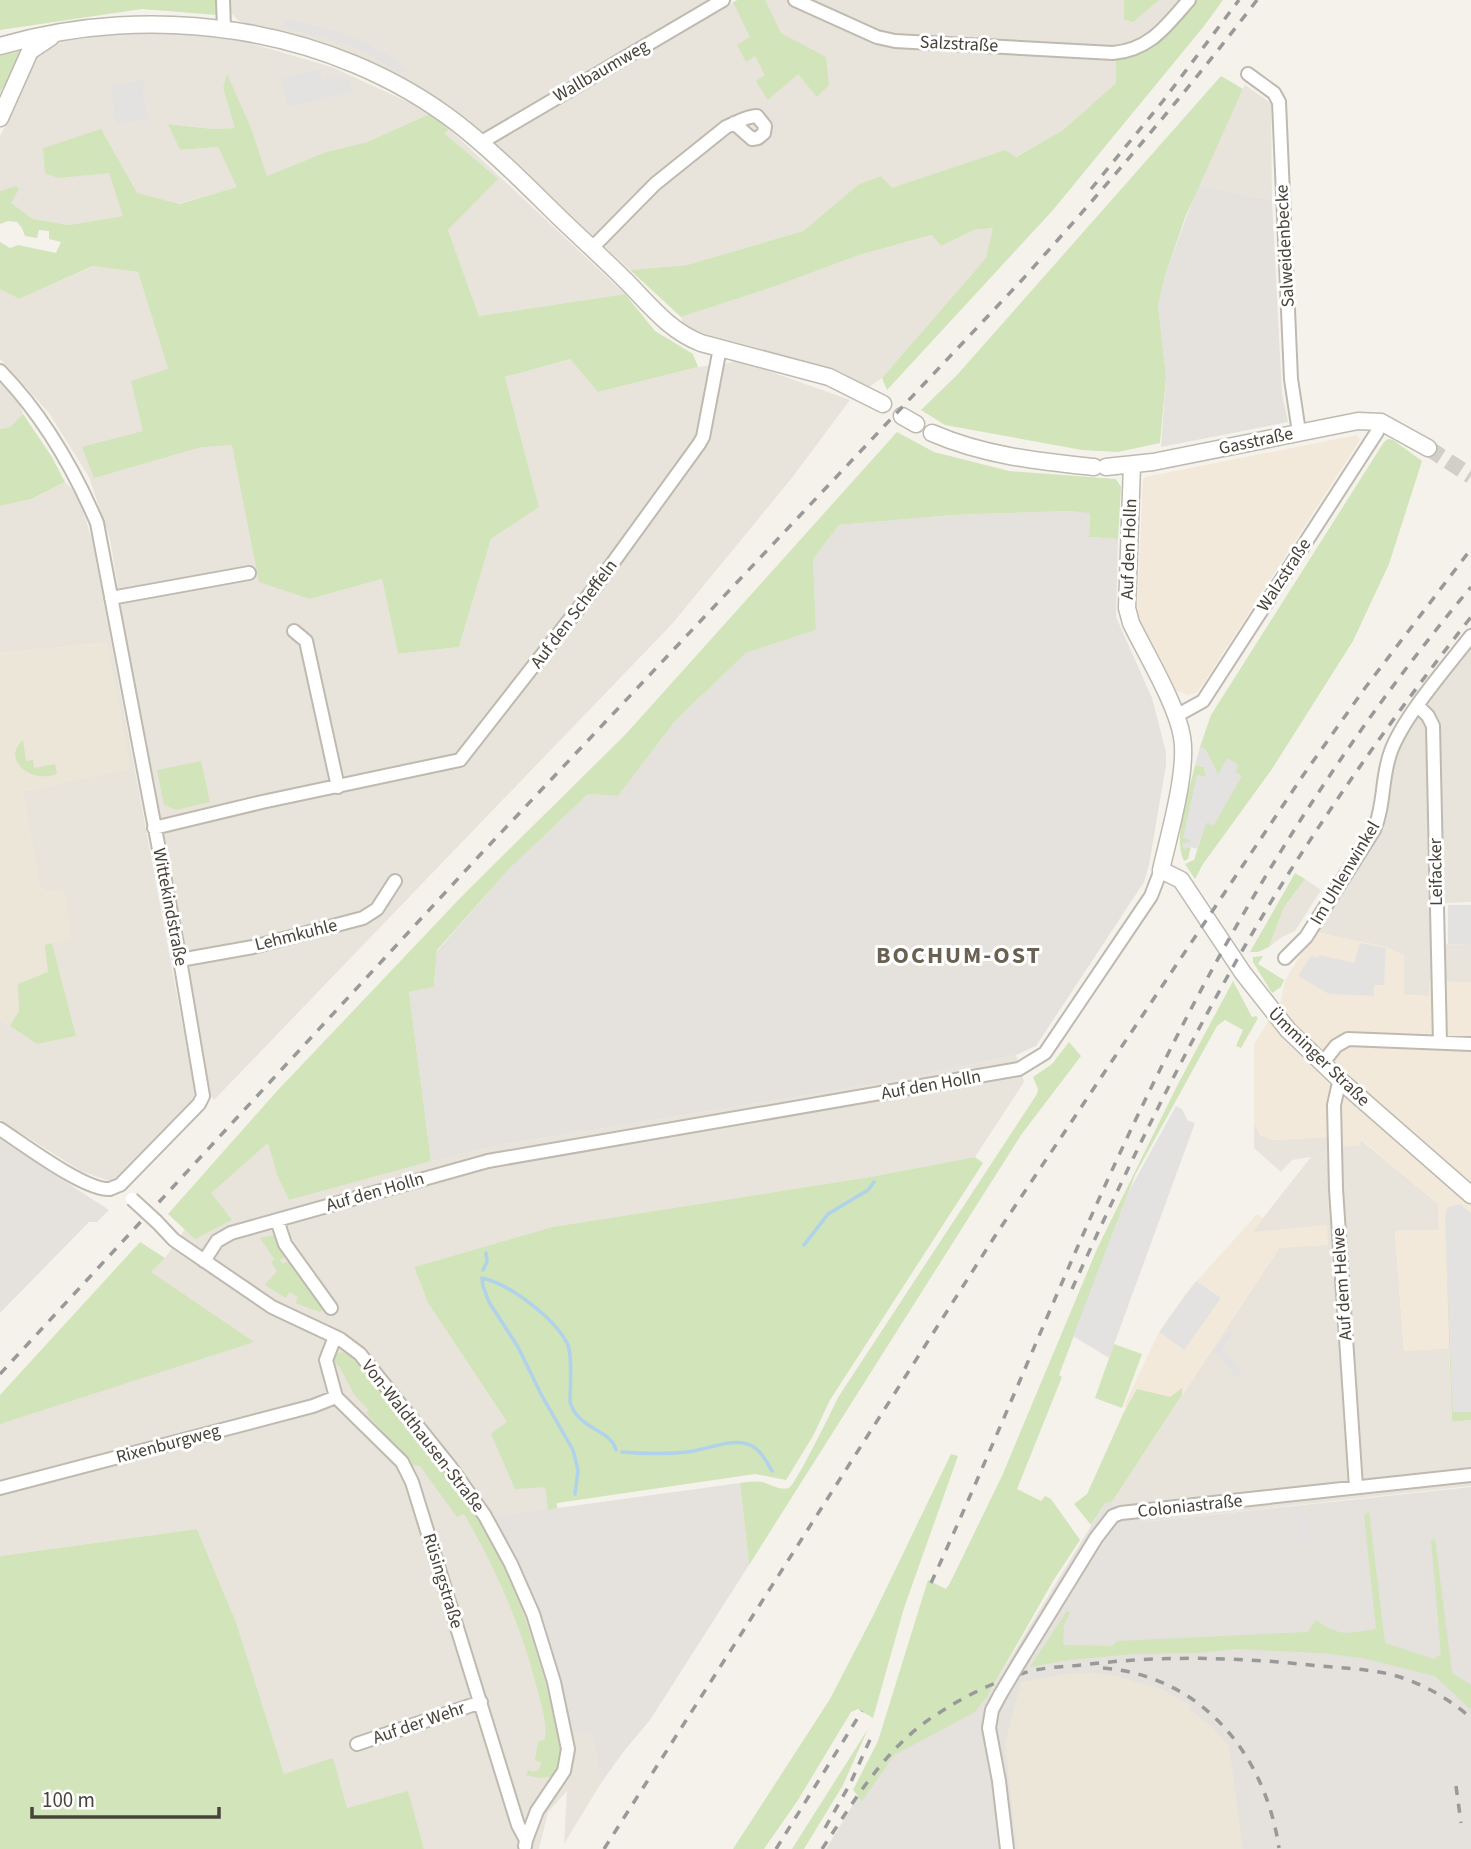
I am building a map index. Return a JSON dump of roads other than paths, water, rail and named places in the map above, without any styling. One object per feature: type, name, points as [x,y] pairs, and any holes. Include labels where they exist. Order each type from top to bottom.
[{"type":"street","points":[[223,0],[224,28]]},
{"type":"street","name":"Wallbaumweg","points":[[480,143],[723,0]]},
{"type":"street","name":"Salzstraße","points":[[795,0],[877,37],[895,41],[1113,53],[1130,52],[1154,37],[1189,0]]},
{"type":"street","points":[[4,43],[57,32],[109,26],[157,24],[224,28],[322,53],[361,68],[400,87],[440,112],[480,143],[592,248],[667,324],[684,336],[829,377],[883,404]]},
{"type":"street","points":[[0,118],[30,51],[57,32]]},
{"type":"street","name":"Salweidenbecke","points":[[1248,74],[1274,93],[1279,103],[1292,379],[1299,432]]},
{"type":"street","points":[[592,248],[676,165],[734,123]]},
{"type":"street","name":"Auf den Scheffeln","points":[[154,828],[460,760],[596,586],[699,444],[703,436],[720,348]]},
{"type":"street","name":"Wittekindstraße","points":[[0,371],[54,437],[79,479],[97,523],[180,960],[203,1096],[199,1104],[120,1185]]},
{"type":"street","name":"Gasstraße","points":[[932,433],[979,451],[1018,459],[1100,467],[1132,465],[1357,421],[1381,422]]},
{"type":"street","points":[[1381,422],[1428,448]]},
{"type":"street","name":"Walzstraße","points":[[1176,716],[1203,701],[1381,422]]},
{"type":"street","name":"Auf den Holln","points":[[204,1261],[217,1241],[224,1237],[496,1160],[1019,1069],[1045,1053],[1151,896],[1161,870],[1184,755],[1176,716],[1131,623],[1127,608],[1132,465]]},
{"type":"street","points":[[111,598],[249,573]]},
{"type":"street","points":[[294,631],[306,641],[338,787]]},
{"type":"street","name":"Im Uhlenwinkel","points":[[1285,958],[1306,937],[1374,830],[1383,801],[1389,754],[1418,706],[1471,636]]},
{"type":"street","name":"Leifacker","points":[[1418,706],[1433,726],[1440,1043]]},
{"type":"street","name":"Ümminger Straße","points":[[1161,870],[1181,880],[1269,1009],[1322,1064],[1471,1195]]},
{"type":"street","name":"Lehmkuhle","points":[[180,960],[253,947],[363,918],[377,909],[395,881]]},
{"type":"street","points":[[1322,1064],[1336,1046],[1348,1039],[1471,1044]]},
{"type":"street","name":"Auf dem Helwe","points":[[1342,1082],[1338,1087],[1334,1105],[1336,1189],[1356,1487]]},
{"type":"street","points":[[0,1129],[76,1178],[110,1189],[120,1185]]},
{"type":"street","name":"Von-Waldthausen-Straße","points":[[120,1185],[174,1240],[204,1261],[272,1307],[348,1343],[360,1354],[470,1492],[511,1564],[533,1614],[554,1682],[568,1749],[564,1771],[537,1811],[526,1845]]},
{"type":"street","points":[[277,1220],[285,1244],[331,1308]]},
{"type":"street","points":[[335,1337],[327,1360],[336,1397]]},
{"type":"street","name":"Rixenburgweg","points":[[0,1488],[313,1406],[336,1397]]},
{"type":"street","name":"Rüsingstraße","points":[[336,1397],[402,1462],[412,1482],[526,1845]]},
{"type":"street","name":"Coloniastraße","points":[[1007,1849],[989,1728],[992,1710],[1096,1538],[1113,1516],[1471,1475]]},
{"type":"street","name":"Auf der Wehr","points":[[357,1744],[481,1702]]},
{"type":"waterway","points":[[804,1245],[828,1214],[868,1190],[874,1182]]},
{"type":"waterway","points":[[483,1270],[487,1262],[486,1253]]},
{"type":"waterway","points":[[575,1494],[578,1470],[573,1450],[518,1347],[489,1302],[482,1278],[505,1287],[530,1303],[561,1333],[569,1348],[570,1402],[574,1411],[608,1438],[616,1450]]},
{"type":"waterway","points":[[622,1452],[680,1453],[729,1443],[745,1443],[764,1457],[772,1471]]},
{"type":"tunnel","points":[[1428,448],[1471,476]]},
{"type":"railway","points":[[1091,189],[1163,101],[1239,0]]},
{"type":"railway","points":[[0,1374],[479,856],[1021,281],[1142,143],[1257,0]]},
{"type":"railway","points":[[604,1849],[995,1236],[1304,774],[1365,688],[1471,549]]},
{"type":"railway","points":[[931,1583],[1108,1178],[1204,985],[1308,808],[1386,695],[1471,587]]},
{"type":"railway","points":[[1072,1289],[1173,1079],[1257,926],[1353,777],[1471,617]]},
{"type":"railway","points":[[822,1849],[874,1773],[889,1755],[923,1724],[982,1689],[1013,1676],[1038,1670],[1112,1662],[1200,1658],[1375,1671],[1414,1682],[1444,1698],[1471,1718]]},
{"type":"railway","points":[[1103,1668],[1138,1674],[1170,1686],[1199,1704],[1223,1726],[1260,1781],[1279,1848]]},
{"type":"railway","points":[[776,1849],[862,1711]]},
{"type":"railway","points":[[825,1828],[850,1784],[873,1733]]},
{"type":"railway","points":[[1456,1786],[1461,1823]]},
{"type":"district","name":"BOCHUM-OST","points":[[959,955]]}]
